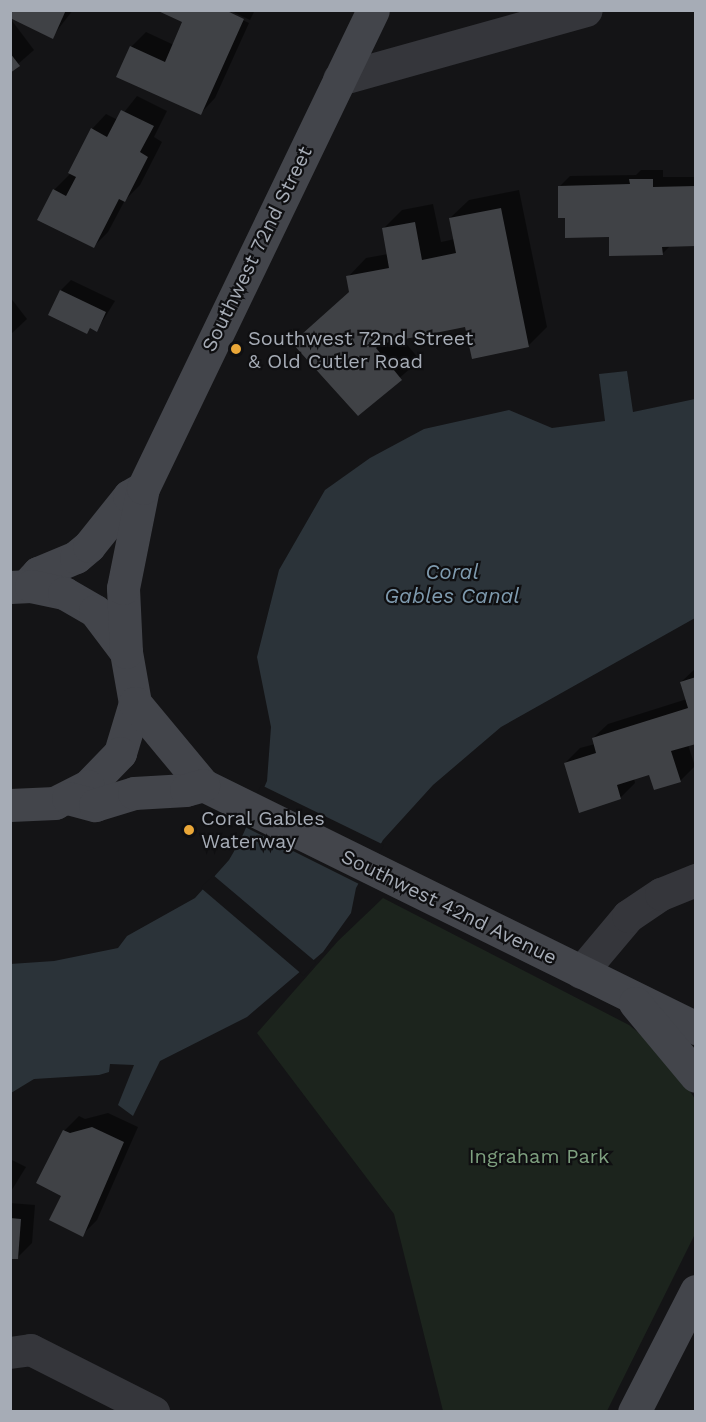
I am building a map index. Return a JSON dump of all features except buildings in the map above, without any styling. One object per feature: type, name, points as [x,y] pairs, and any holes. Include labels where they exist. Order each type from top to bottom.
[{"type":"main road","name":"Southwest 72nd Street","points":[[135,703],[126,652],[123,588],[143,488],[373,10]]},
{"type":"main road","name":"Southwest 72nd Street","points":[[17,585],[76,556],[89,546],[129,496],[143,488]]},
{"type":"main road","points":[[17,585],[48,588],[80,601],[107,622],[126,652]]},
{"type":"main road","points":[[10,805],[46,804],[68,798],[106,771],[120,753],[135,703]]},
{"type":"main road","name":"Southwest 42nd Avenue","points":[[135,703],[203,785],[696,1028]]},
{"type":"main road","points":[[68,798],[95,804],[134,793],[186,790],[203,785]]},
{"type":"main road","points":[[631,996],[696,1076]]},
{"type":"main road","points":[[634,1412],[696,1291]]},
{"type":"street","points":[[339,79],[533,15],[586,10]]},
{"type":"street","points":[[580,972],[628,916],[661,894],[696,880]]},
{"type":"street","points":[[10,1353],[32,1350],[154,1412]]},
{"type":"green space","name":"Ingraham Park","points":[[383,898],[629,1025],[667,1056],[695,1099],[695,1234],[607,1411],[443,1411],[394,1214],[257,1033],[338,941]]},
{"type":"water","name":"Coral Gables Canal","points":[[627,371],[633,412],[695,399],[695,618],[501,727],[433,785],[383,840],[356,888],[351,913],[323,952],[247,1017],[160,1061],[133,1116],[118,1105],[134,1065],[110,1064],[109,1072],[99,1075],[34,1079],[11,1093],[10,964],[54,961],[118,948],[127,936],[195,898],[229,860],[240,841],[267,781],[271,727],[257,657],[279,570],[325,490],[370,458],[424,429],[509,410],[552,428],[605,421],[599,374]]},
{"type":"pier","points":[[261,785],[384,845],[361,885],[243,826]]},
{"type":"pier","points":[[213,875],[316,962],[304,976],[201,888]]},
{"type":"place","name":"Southwest 72nd Street & Old Cutler Road","points":[[236,349]]},
{"type":"place","name":"Coral Gables Waterway","points":[[189,830]]}]
